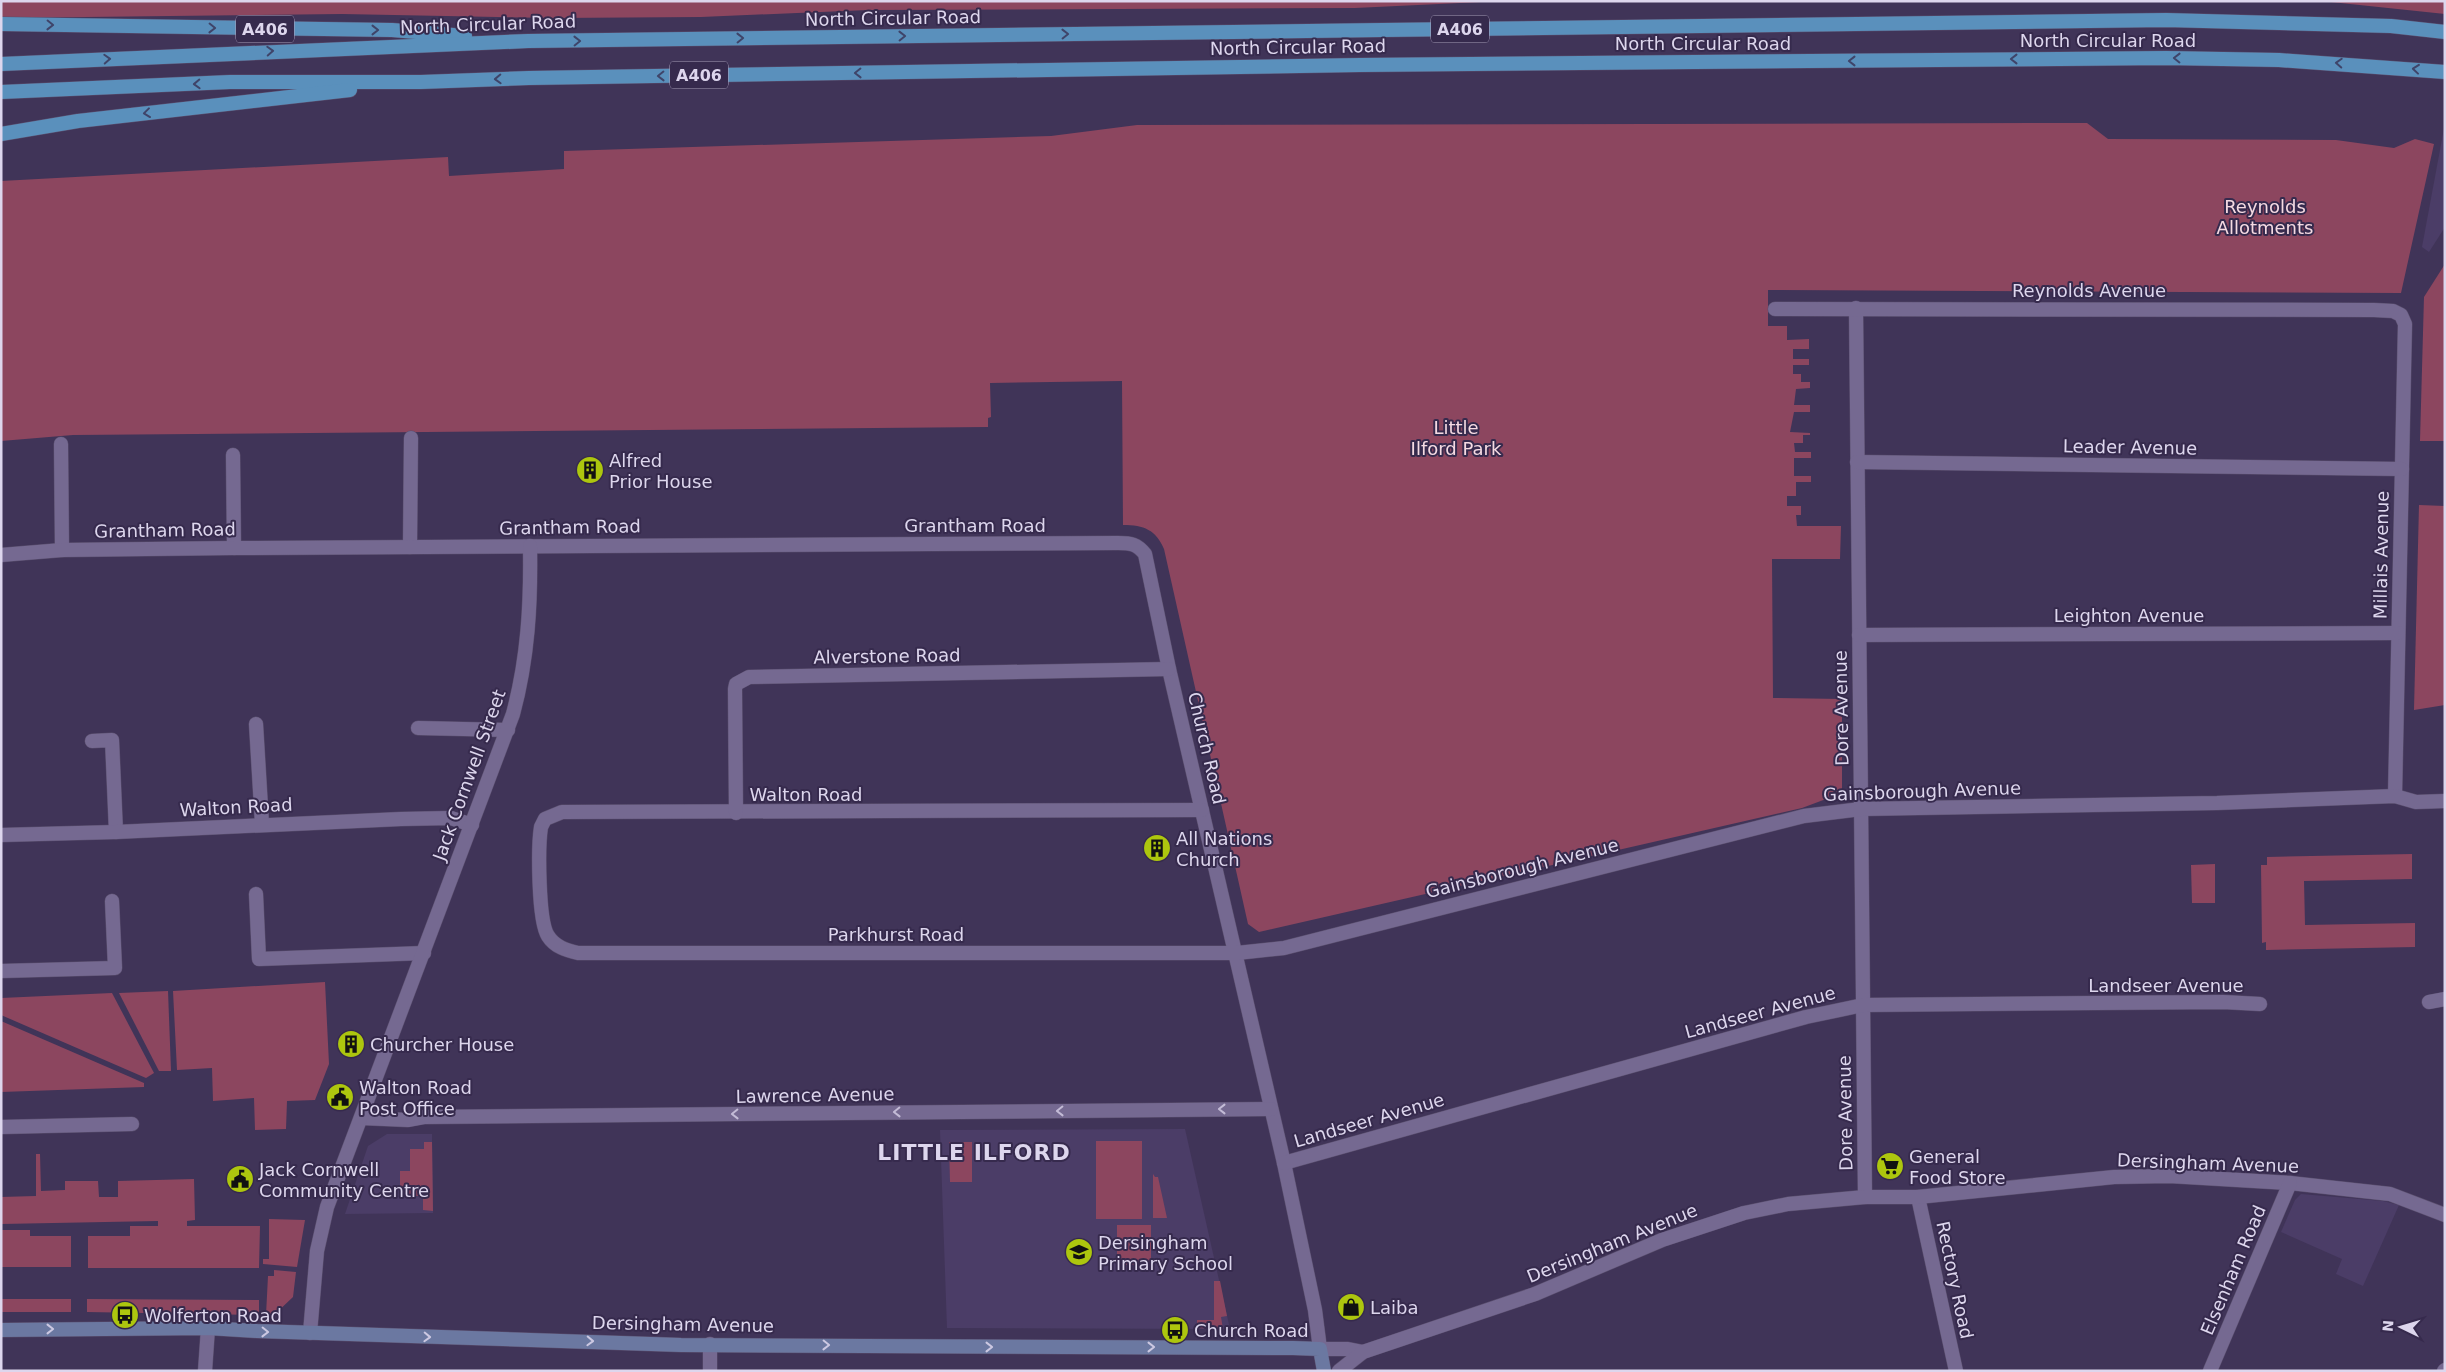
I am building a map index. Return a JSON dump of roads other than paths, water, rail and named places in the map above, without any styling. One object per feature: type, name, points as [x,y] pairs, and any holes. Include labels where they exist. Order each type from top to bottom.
[{"type":"highway","name":"North Circular Road","points":[[4,64],[528,41],[2166,20],[2391,26],[2445,32]]},
{"type":"highway","name":"A406","points":[[1,24],[392,30],[528,41]]},
{"type":"highway","name":"North Circular Road","points":[[1,92],[230,82],[421,82],[549,78],[1340,65],[2166,58],[2279,60],[2388,66],[2445,72]]},
{"type":"highway","name":"A406","points":[[1,134],[78,121],[421,82]]},
{"type":"main road","name":"Dersingham Avenue","points":[[1,1330],[208,1328],[310,1333],[710,1344],[1320,1349]]},
{"type":"main road","name":"Church Road","points":[[1320,1349],[1324,1371]]},
{"type":"street","name":"Dore Avenue","points":[[1856,308],[1865,1197]]},
{"type":"street","name":"Reynolds Avenue","points":[[1775,309],[2374,310],[2393,311],[2401,315]]},
{"type":"street","name":"Millais Avenue","points":[[2395,796],[2405,324],[2401,315]]},
{"type":"street","points":[[410,547],[411,438]]},
{"type":"street","points":[[61,444],[62,550]]},
{"type":"street","points":[[233,455],[234,548]]},
{"type":"street","name":"Leader Avenue","points":[[1857,462],[2402,469]]},
{"type":"street","name":"Grantham Road","points":[[1,555],[62,550],[234,548],[1131,543],[1139,546]]},
{"type":"street","name":"Jack Cornwell Street","points":[[310,1333],[317,1251],[326,1212],[508,730],[520,690],[527,648],[530,608],[530,546]]},
{"type":"street","name":"Church Road","points":[[1139,546],[1145,554],[1169,669],[1237,953],[1315,1310],[1320,1349]]},
{"type":"street","name":"Leighton Avenue","points":[[1859,635],[2398,633]]},
{"type":"street","name":"Alverstone Road","points":[[736,813],[735,689],[736,684],[749,677],[1169,669]]},
{"type":"street","points":[[256,724],[262,824]]},
{"type":"street","points":[[418,728],[508,730]]},
{"type":"street","points":[[92,741],[112,740],[116,832]]},
{"type":"street","name":"Gainsborough Avenue","points":[[1237,953],[1284,948],[1804,816],[1861,809],[2217,803],[2395,796],[2416,802],[2445,801]]},
{"type":"street","name":"Walton Road","points":[[557,946],[548,936],[542,919],[539,837],[545,819],[552,815],[574,811],[736,813],[1202,810]]},
{"type":"street","name":"Walton Road","points":[[1,835],[451,818],[472,825]]},
{"type":"street","points":[[256,894],[259,959],[424,953]]},
{"type":"street","points":[[1,971],[115,968],[112,901]]},
{"type":"street","name":"Parkhurst Road","points":[[557,946],[578,953],[1237,953]]},
{"type":"street","points":[[2429,1002],[2445,999]]},
{"type":"street","name":"Landseer Avenue","points":[[1284,1163],[1806,1017],[1863,1005],[2223,1002],[2260,1004]]},
{"type":"street","name":"Lawrence Avenue","points":[[361,1118],[408,1120],[424,1117],[1271,1109]]},
{"type":"street","points":[[1,1127],[132,1124]]},
{"type":"street","name":"Dersingham Avenue","points":[[1339,1371],[1363,1352],[1535,1294],[1662,1240],[1744,1213],[1788,1204],[1865,1197],[1918,1197],[2114,1177],[2169,1176],[2290,1183],[2390,1194],[2445,1215]]},
{"type":"street","name":"Elsenham Road","points":[[2210,1371],[2290,1183]]},
{"type":"street","name":"Rectory Road","points":[[1918,1197],[1952,1370]]},
{"type":"street","points":[[205,1371],[208,1328]]},
{"type":"street","points":[[710,1344],[710,1371]]},
{"type":"street","name":"Dersingham Avenue","points":[[1320,1349],[1348,1349],[1363,1352]]},
{"type":"place","name":"Alfred Prior House","points":[[590,470]]},
{"type":"place","name":"All Nations Church","points":[[1157,848]]},
{"type":"place","name":"Churcher House","points":[[351,1044]]},
{"type":"place","name":"Walton Road Post Office","points":[[340,1097]]},
{"type":"place","name":"General Food Store","points":[[1890,1166]]},
{"type":"place","name":"Jack Cornwell Community Centre","points":[[240,1179]]},
{"type":"place","name":"Dersingham Primary School","points":[[1079,1252]]},
{"type":"place","name":"Laiba","points":[[1351,1307]]},
{"type":"place","name":"Wolferton Road","points":[[125,1315]]},
{"type":"place","name":"Church Road","points":[[1175,1330]]},
{"type":"district","name":"LITTLE ILFORD","points":[[974,1152]]},
{"type":"park label","name":"Reynolds Allotments","points":[[2265,216]]},
{"type":"park label","name":"Little Ilford Park","points":[[1456,437]]}]
